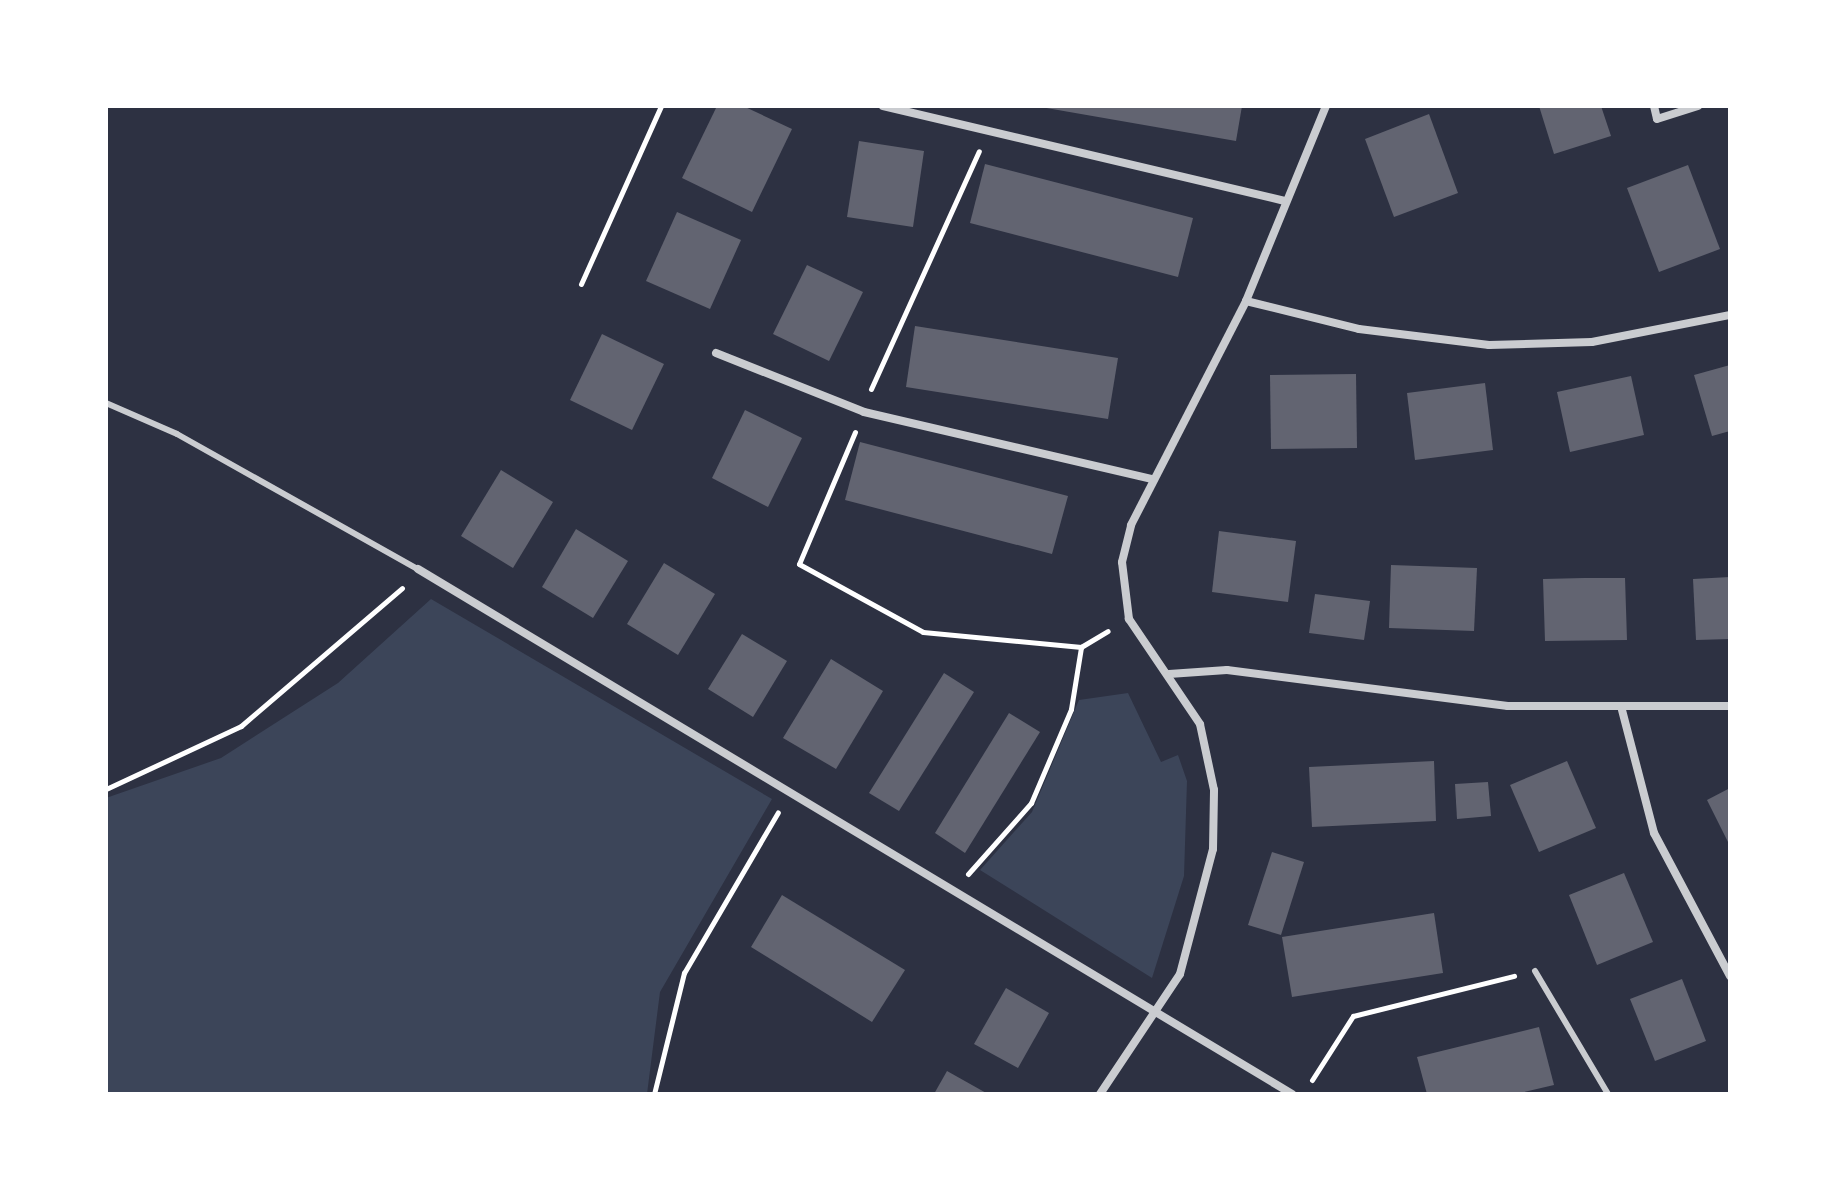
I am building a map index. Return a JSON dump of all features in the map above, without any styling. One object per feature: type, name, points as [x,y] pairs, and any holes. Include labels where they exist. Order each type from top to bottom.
[{"type":"street","points":[[883,106],[1286,201]]},
{"type":"street","points":[[1100,1094],[1152,1011],[1180,974],[1213,849],[1214,790],[1200,724],[1129,619],[1122,562],[1152,479],[1246,301],[1326,106]]},
{"type":"street","points":[[1654,106],[1657,119],[1698,106]]},
{"type":"street","points":[[1246,301],[1359,329],[1489,345],[1592,342],[1730,315]]},
{"type":"street","points":[[716,353],[864,412],[1152,479]]},
{"type":"street","points":[[418,569],[1292,1094]]},
{"type":"street","points":[[1169,674],[1227,670],[1452,702],[1622,710],[1730,706]]},
{"type":"street","points":[[1622,710],[1654,833],[1730,976]]},
{"type":"lane","points":[[106,403],[177,434],[418,569]]},
{"type":"lane","points":[[1535,971],[1608,1094]]},
{"type":"path","points":[[581,284],[661,106]]},
{"type":"path","points":[[876,371],[973,164]]},
{"type":"path","points":[[847,450],[799,564],[915,629],[1081,647],[1129,619]]},
{"type":"path","points":[[106,789],[241,726],[386,607],[418,569]]},
{"type":"path","points":[[954,890],[1031,803],[1071,709],[1081,647]]},
{"type":"path","points":[[654,1094],[684,973],[791,791]]},
{"type":"path","points":[[1303,1094],[1353,1016],[1535,971]]},
{"type":"shaded area","points":[[431,599],[772,799],[660,992],[647,1094],[106,1094],[106,798],[221,758],[338,683]]},
{"type":"shaded area","points":[[1128,693],[1161,762],[1178,755],[1187,781],[1184,876],[1152,978],[980,870],[1032,812],[1079,700]]},
{"type":"building","points":[[717,106],[743,106],[792,129],[752,212],[682,178]]},
{"type":"building","points":[[1035,106],[1242,106],[1236,141]]},
{"type":"building","points":[[1539,106],[1601,106],[1611,136],[1554,154]]},
{"type":"building","points":[[1429,114],[1458,193],[1394,217],[1365,139]]},
{"type":"building","points":[[859,141],[924,151],[913,227],[847,217]]},
{"type":"building","points":[[985,164],[1193,218],[1178,277],[970,223]]},
{"type":"building","points":[[1688,165],[1720,249],[1659,272],[1627,188]]},
{"type":"building","points":[[677,212],[741,240],[710,309],[646,281]]},
{"type":"building","points":[[807,265],[863,292],[829,361],[773,334]]},
{"type":"building","points":[[915,326],[1118,358],[1108,419],[906,387]]},
{"type":"building","points":[[602,334],[664,364],[632,430],[570,400]]},
{"type":"building","points":[[1730,365],[1730,431],[1712,436],[1694,375]]},
{"type":"building","points":[[1356,374],[1357,448],[1271,449],[1270,375]]},
{"type":"building","points":[[1631,376],[1644,435],[1570,452],[1557,392]]},
{"type":"building","points":[[1485,383],[1493,450],[1415,460],[1407,393]]},
{"type":"building","points":[[745,410],[802,438],[768,507],[712,478]]},
{"type":"building","points":[[860,442],[1068,496],[1052,554],[845,500]]},
{"type":"building","points":[[501,470],[553,502],[513,568],[461,536]]},
{"type":"building","points":[[576,529],[628,561],[593,618],[542,587]]},
{"type":"building","points":[[1219,531],[1296,541],[1288,602],[1212,592]]},
{"type":"building","points":[[664,563],[715,594],[678,655],[627,624]]},
{"type":"building","points":[[1391,565],[1477,568],[1474,631],[1389,628]]},
{"type":"building","points":[[1730,577],[1730,639],[1696,640],[1693,579]]},
{"type":"building","points":[[1625,578],[1627,640],[1545,641],[1543,579]]},
{"type":"building","points":[[1315,594],[1370,601],[1364,640],[1309,633]]},
{"type":"building","points":[[742,634],[787,661],[753,717],[708,689]]},
{"type":"building","points":[[831,659],[883,691],[836,769],[783,738]]},
{"type":"building","points":[[944,673],[974,692],[899,811],[869,793]]},
{"type":"building","points":[[1009,713],[1040,732],[965,853],[935,833]]},
{"type":"building","points":[[1434,761],[1436,821],[1312,827],[1309,767]]},
{"type":"building","points":[[1567,761],[1596,828],[1539,852],[1510,785]]},
{"type":"building","points":[[1488,782],[1491,816],[1457,819],[1455,784]]},
{"type":"building","points":[[1730,788],[1730,846],[1707,800]]},
{"type":"building","points":[[1272,852],[1304,862],[1281,935],[1248,925]]},
{"type":"building","points":[[1624,873],[1653,942],[1597,965],[1569,895]]},
{"type":"building","points":[[782,895],[905,970],[872,1022],[751,947]]},
{"type":"building","points":[[1434,913],[1443,973],[1292,997],[1282,937]]},
{"type":"building","points":[[1682,979],[1706,1041],[1655,1061],[1630,999]]},
{"type":"building","points":[[1006,988],[1049,1013],[1018,1068],[974,1044]]},
{"type":"building","points":[[1539,1027],[1554,1085],[1516,1094],[1427,1094],[1417,1057]]},
{"type":"building","points":[[947,1071],[988,1094],[934,1094]]}]
